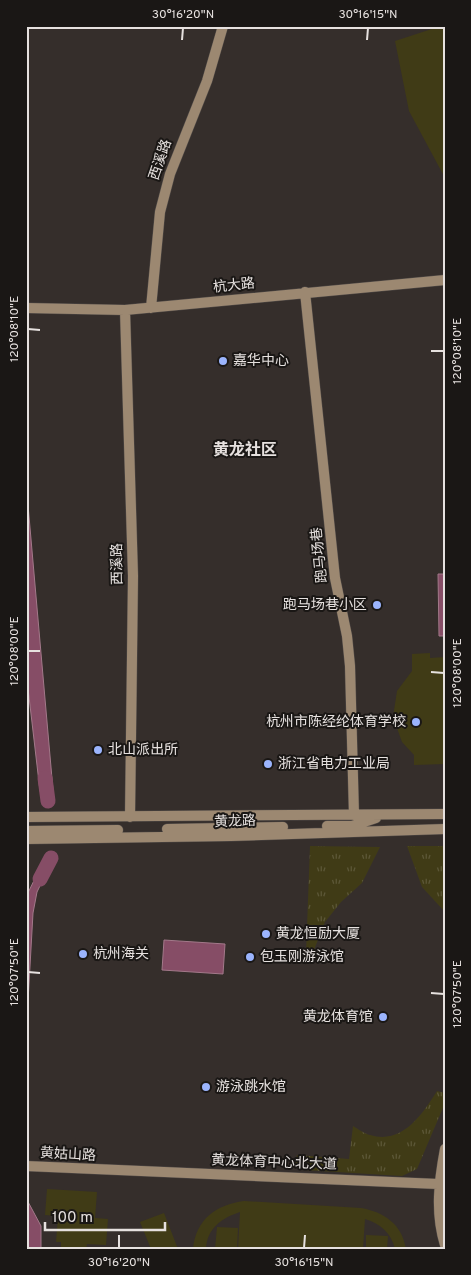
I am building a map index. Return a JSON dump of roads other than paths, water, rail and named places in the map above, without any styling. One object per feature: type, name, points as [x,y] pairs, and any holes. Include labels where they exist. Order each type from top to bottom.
[{"type":"street","name":"西溪路","points":[[151,308],[162,203],[170,174],[207,80],[223,26]]},
{"type":"street","name":"杭大路","points":[[26,308],[125,310],[445,280]]},
{"type":"street","name":"跑马场巷","points":[[305,292],[335,578],[347,636],[350,666],[354,815]]},
{"type":"street","name":"西溪路","points":[[125,310],[133,576],[130,817]]},
{"type":"street","name":"黄龙路","points":[[26,817],[382,816],[445,814]]},
{"type":"street","points":[[26,831],[352,826],[382,816]]},
{"type":"street","name":"黄龙路","points":[[26,839],[231,836],[445,829]]},
{"type":"street","points":[[445,1149],[438,1184],[440,1231],[445,1245]]},
{"type":"street","name":"黄姑山路","points":[[26,1166],[109,1171]]},
{"type":"street","name":"黄龙体育中心北大道","points":[[109,1171],[438,1184]]},
{"type":"waterway","points":[[45,778],[48,801]]},
{"type":"waterway","points":[[40,879],[51,858]]},
{"type":"place","name":"嘉华中心","points":[[223,361]]},
{"type":"place","name":"跑马场巷小区","points":[[377,605]]},
{"type":"place","name":"杭州市陈经纶体育学校","points":[[416,722]]},
{"type":"place","name":"北山派出所","points":[[98,750]]},
{"type":"place","name":"浙江省电力工业局","points":[[268,764]]},
{"type":"place","name":"黄龙恒励大厦","points":[[266,934]]},
{"type":"place","name":"杭州海关","points":[[83,954]]},
{"type":"place","name":"包玉刚游泳馆","points":[[250,957]]},
{"type":"place","name":"黄龙体育馆","points":[[383,1017]]},
{"type":"place","name":"游泳跳水馆","points":[[206,1087]]},
{"type":"district","name":"黄龙社区","points":[[245,451]]}]
